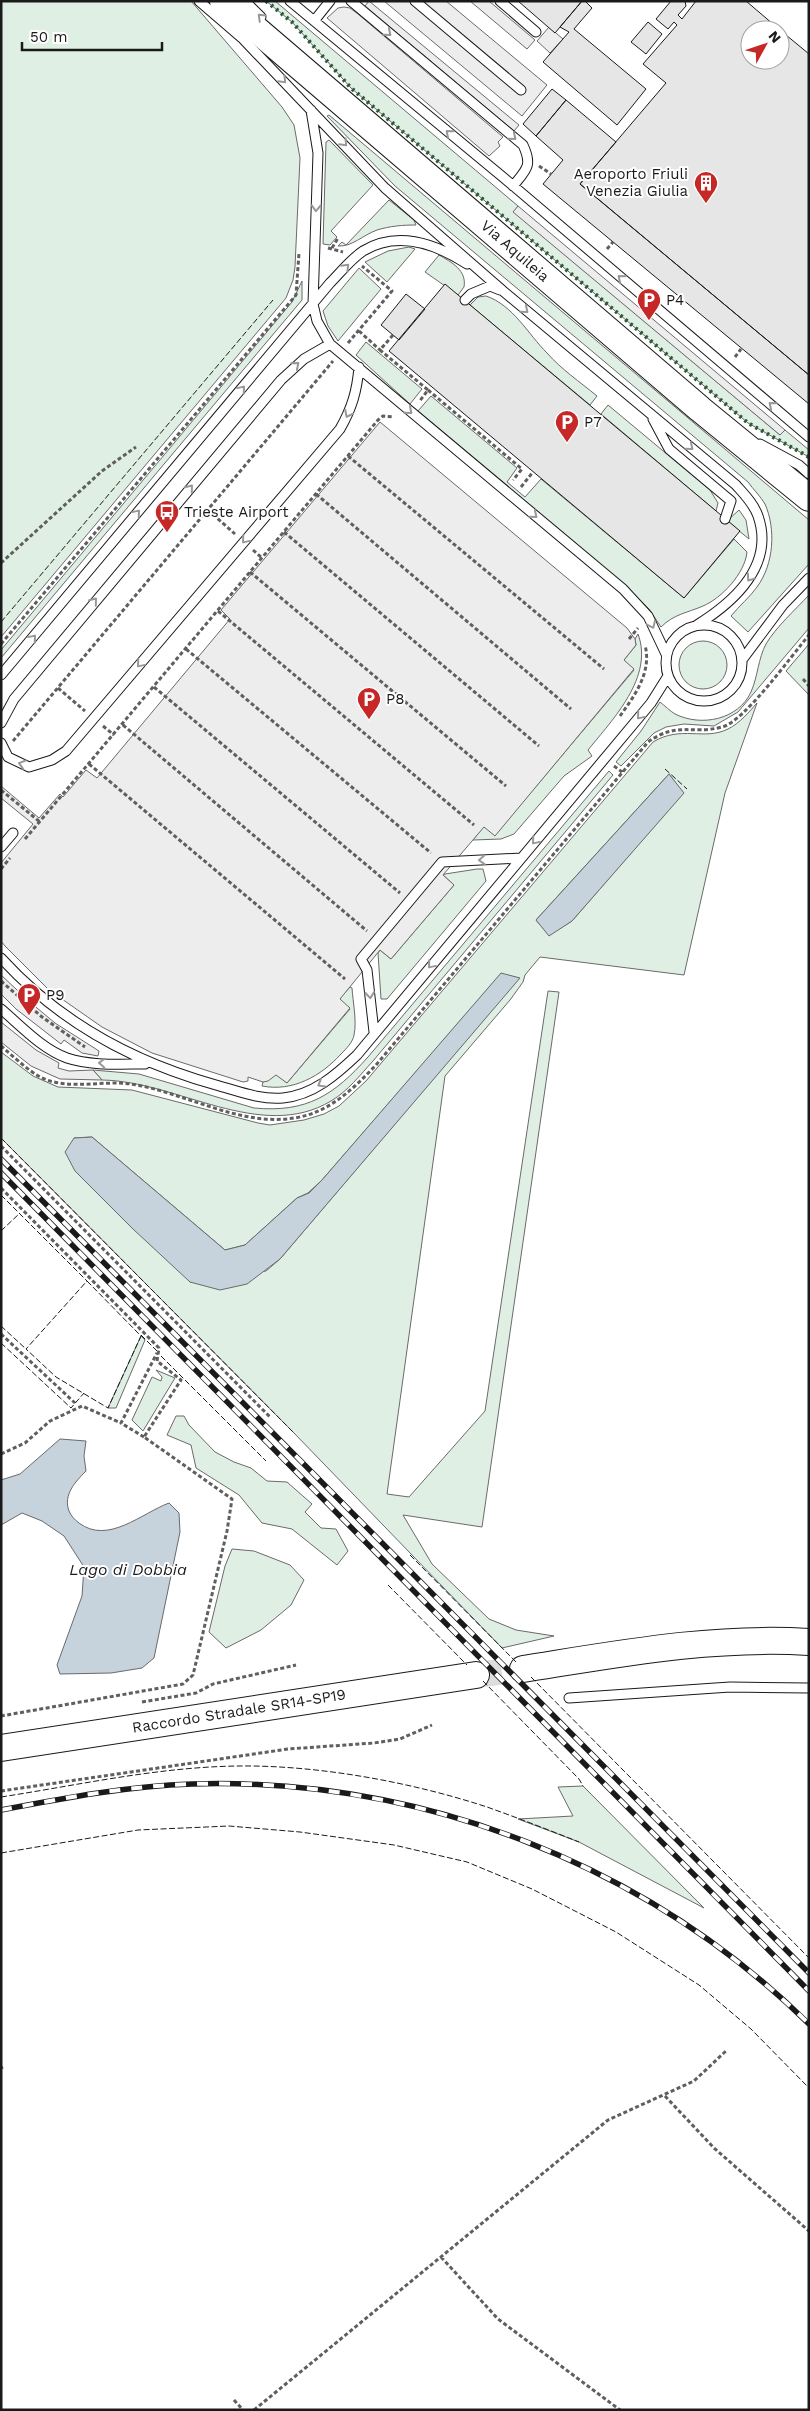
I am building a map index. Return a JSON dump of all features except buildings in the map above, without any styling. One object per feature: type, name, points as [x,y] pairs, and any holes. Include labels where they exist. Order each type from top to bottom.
[{"type":"main road","name":"Via Aquileia","points":[[223,1],[700,409],[809,498]]},
{"type":"main road","points":[[523,1669],[682,1644],[764,1639],[809,1642]]},
{"type":"main road","name":"Raccordo Stradale SR14-SP19","points":[[1,1748],[476,1675]]},
{"type":"lane","points":[[199,1],[242,38],[386,188],[502,291],[736,485],[758,515],[762,532],[756,570],[720,611],[697,625],[683,630],[672,641],[666,654]]},
{"type":"lane","points":[[245,1],[266,22]]},
{"type":"lane","points":[[290,1],[513,186],[809,437]]},
{"type":"lane","points":[[314,21],[330,1]]},
{"type":"lane","points":[[351,1],[523,145],[529,157],[527,168],[513,186]]},
{"type":"lane","points":[[415,1],[521,90]]},
{"type":"lane","points":[[500,1],[536,32]]},
{"type":"lane","points":[[280,36],[356,114]]},
{"type":"lane","points":[[310,108],[318,154],[313,304],[317,321],[330,344],[622,589],[648,616],[666,654],[668,676],[674,687],[682,695],[706,702],[718,699],[728,693],[736,684],[741,673],[742,660],[739,648],[732,637],[722,629],[710,625],[697,625]]},
{"type":"lane","points":[[1,675],[313,304],[354,259],[377,245],[392,241],[412,241],[444,250],[489,278]]},
{"type":"lane","points":[[465,300],[471,294],[490,286],[502,291]]},
{"type":"lane","points":[[1,723],[14,699],[281,380],[304,358],[330,344]]},
{"type":"lane","points":[[3,747],[8,757],[20,765],[29,767],[39,766],[66,751],[84,732],[340,429],[353,405],[357,391],[359,367]]},
{"type":"lane","points":[[700,409],[799,466],[809,474]]},
{"type":"lane","points":[[652,416],[668,449],[731,501],[725,519]]},
{"type":"lane","points":[[742,660],[783,605],[809,578]]},
{"type":"lane","points":[[1,958],[40,996],[77,1024],[128,1054],[150,1063],[247,1094],[284,1098],[304,1093],[321,1085],[357,1055],[374,1032],[651,703],[668,676]]},
{"type":"lane","points":[[1,847],[13,833]]},
{"type":"lane","points":[[374,1032],[367,970],[361,960],[442,862],[521,858]]},
{"type":"lane","points":[[1,1009],[40,1041],[67,1058],[101,1063],[150,1063]]},
{"type":"lane","points":[[569,1698],[730,1687],[809,1688]]},
{"type":"path","points":[[332,248],[338,238]]},
{"type":"path","points":[[1,644],[296,295],[300,245],[332,248],[354,259],[392,292],[164,562],[3,747]]},
{"type":"path","points":[[359,331],[522,469],[512,481],[520,488],[533,472]]},
{"type":"path","points":[[380,350],[393,335]]},
{"type":"path","points":[[738,352],[741,348]]},
{"type":"path","points":[[416,405],[428,390]]},
{"type":"path","points":[[278,426],[299,404]]},
{"type":"path","points":[[23,842],[383,416],[393,416],[398,420]]},
{"type":"path","points":[[1,563],[102,471],[136,447]]},
{"type":"path","points":[[348,456],[604,669]]},
{"type":"path","points":[[316,494],[571,709]]},
{"type":"path","points":[[284,532],[539,746]]},
{"type":"path","points":[[250,572],[506,786]]},
{"type":"path","points":[[218,611],[474,825]]},
{"type":"path","points":[[634,623],[643,634]]},
{"type":"path","points":[[629,639],[638,628]]},
{"type":"path","points":[[1,1046],[40,1077],[56,1082],[132,1084],[258,1119],[294,1118],[314,1113],[352,1091],[376,1065],[648,742],[659,734],[671,729],[710,729],[724,727],[733,722],[809,635]]},
{"type":"path","points":[[615,724],[638,689],[645,673],[647,651],[645,643]]},
{"type":"path","points":[[186,649],[442,862]]},
{"type":"path","points":[[803,679],[809,686]]},
{"type":"path","points":[[154,687],[410,901]]},
{"type":"path","points":[[123,725],[377,940]]},
{"type":"path","points":[[605,758],[622,772]]},
{"type":"path","points":[[89,764],[345,979]]},
{"type":"path","points":[[1,790],[40,822]]},
{"type":"path","points":[[1,869],[12,856]]},
{"type":"path","points":[[1,1146],[270,1417]]},
{"type":"path","points":[[1,1188],[159,1348],[157,1361],[181,1380],[144,1437]]},
{"type":"path","points":[[1,1334],[75,1403]]},
{"type":"path","points":[[121,1423],[158,1353]]},
{"type":"path","points":[[1,1454],[25,1443],[50,1421],[82,1406],[121,1423],[144,1437],[232,1499],[227,1531],[193,1675],[183,1684],[1,1716]]},
{"type":"path","points":[[138,1703],[196,1692],[213,1684],[296,1665]]},
{"type":"path","points":[[1,1791],[288,1749],[374,1743],[400,1739],[432,1725]]},
{"type":"path","points":[[254,2410],[608,2120],[665,2096],[694,2081],[727,2050]]},
{"type":"path","points":[[665,2096],[714,2148],[809,2231]]},
{"type":"path","points":[[441,2257],[498,2319],[620,2410]]},
{"type":"path","points":[[234,2400],[243,2410]]},
{"type":"green space","points":[[1,1],[191,1],[282,107],[294,125],[300,158],[295,267],[293,280],[286,298],[1,637]]},
{"type":"green space","points":[[266,1],[275,1],[518,206],[514,212],[780,435],[785,430],[809,450],[809,457],[748,423],[351,88],[292,22]]},
{"type":"green space","points":[[329,115],[809,520],[809,564],[748,632],[731,616],[763,578],[770,557],[772,535],[769,514],[765,504],[748,482],[395,186],[327,116]]},
{"type":"green space","points":[[329,140],[373,185],[331,231],[337,237],[330,245],[323,244],[326,142]]},
{"type":"green space","points":[[389,200],[414,220],[416,225],[382,229],[372,232],[348,245],[338,246],[342,242],[346,245]]},
{"type":"green space","points":[[409,247],[415,249],[387,282],[365,262],[388,251]]},
{"type":"green space","points":[[439,255],[461,271],[464,287],[458,295],[425,272]]},
{"type":"green space","points":[[359,268],[381,289],[338,341],[328,326],[323,311]]},
{"type":"green space","points":[[302,281],[302,300],[1,658],[1,650],[292,302]]},
{"type":"green space","points":[[486,296],[496,300],[512,313],[552,359],[597,396],[590,405],[470,305],[478,297]]},
{"type":"green space","points":[[366,342],[422,389],[410,404],[356,355]]},
{"type":"green space","points":[[431,396],[517,468],[507,482],[525,497],[541,479],[684,598],[734,539],[747,552],[742,568],[731,584],[718,597],[703,606],[676,616],[661,627],[649,609],[624,584],[418,411]]},
{"type":"green space","points":[[608,405],[710,490],[718,503],[716,511],[601,414]]},
{"type":"green space","points":[[739,510],[746,520],[749,539],[727,521]]},
{"type":"green space","points":[[809,595],[809,628],[738,712],[714,726],[684,724],[666,727],[654,733],[621,766],[616,762],[641,731],[660,702],[675,714],[696,720],[718,718],[728,715],[737,709],[745,702],[751,692],[766,644],[780,625]]},
{"type":"green space","points":[[638,634],[641,650],[640,666],[636,681],[619,711],[588,750],[592,756],[564,776],[514,834],[501,839],[473,840],[484,826],[495,835],[634,670],[624,660],[636,645],[635,639]]},
{"type":"green space","points":[[698,641],[708,641],[717,645],[723,651],[726,656],[726,674],[717,685],[708,689],[698,689],[689,685],[683,679],[679,670],[679,660],[683,651],[689,645]]},
{"type":"green space","points":[[809,644],[809,695],[786,671]]},
{"type":"green space","points":[[757,703],[725,793],[684,975],[540,957],[525,975],[523,982],[510,1000],[445,1076],[387,1494],[409,1497],[485,1411],[548,991],[559,992],[482,1527],[403,1515],[432,1564],[489,1619],[516,1630],[554,1636],[502,1648],[294,1433],[1,1138],[1,1052],[33,1076],[58,1087],[132,1090],[270,1125],[304,1120],[324,1114],[339,1106],[366,1081],[653,742],[673,734],[710,734],[728,729],[744,717]],"holes":[[[669,774],[683,793],[572,921],[549,935],[536,920]],[[501,974],[519,978],[280,1259],[266,1271],[190,1282],[74,1138],[92,1137],[225,1250],[245,1245],[297,1198],[308,1193],[322,1180]]]},
{"type":"green space","points":[[609,771],[613,775],[373,1061],[348,1088],[331,1101],[304,1112],[276,1116],[248,1113],[218,1107],[131,1083],[102,1080],[93,1070],[139,1074],[254,1108],[273,1109],[289,1107],[318,1099],[343,1082],[368,1057]]},
{"type":"green space","points":[[483,869],[486,881],[387,999],[381,999],[378,953],[380,950],[391,959],[454,885],[443,875]]},
{"type":"green space","points":[[350,987],[352,988],[355,1030],[347,1048],[325,1069],[306,1080],[285,1087],[262,1086],[263,1082],[276,1074],[287,1083],[350,1009],[339,999]]},
{"type":"green space","points":[[141,1336],[145,1340],[116,1408],[108,1408]]},
{"type":"green space","points":[[156,1370],[175,1378],[143,1431],[132,1420],[152,1377],[161,1381],[162,1377]]},
{"type":"green space","points":[[176,1416],[184,1416],[189,1425],[215,1452],[251,1468],[267,1481],[287,1482],[312,1504],[305,1512],[321,1528],[336,1529],[348,1551],[337,1565],[292,1529],[262,1523],[239,1495],[196,1468],[191,1445],[167,1435]]},
{"type":"green space","points":[[232,1549],[254,1551],[290,1565],[304,1580],[291,1605],[261,1630],[226,1648],[209,1632],[225,1566]]},
{"type":"green space","points":[[583,1786],[704,1908],[579,1842],[518,1819],[573,1816],[558,1787]]},
{"type":"shaded area","points":[[369,1],[519,125],[514,131],[365,6]]},
{"type":"shaded area","points":[[384,1],[446,1],[547,85],[522,116]]},
{"type":"shaded area","points":[[470,1],[489,1],[535,40],[527,49]]},
{"type":"shaded area","points":[[338,8],[350,8],[358,14],[503,137],[498,142],[500,146],[489,156],[327,18]]},
{"type":"shaded area","points":[[549,27],[563,39],[550,53],[537,41]]},
{"type":"shaded area","name":"P4","points":[[518,206],[785,430],[780,435],[513,212]]},
{"type":"shaded area","name":"P8","points":[[380,422],[627,628],[635,639],[636,645],[624,660],[634,669],[495,836],[484,827],[443,875],[454,885],[391,959],[380,950],[340,999],[350,1008],[287,1083],[276,1075],[268,1081],[263,1082],[248,1077],[248,1081],[243,1082],[152,1053],[102,1027],[49,990],[5,946],[1,941],[1,863],[33,824],[1,798],[1,786],[39,818],[60,794],[63,797],[86,770],[97,778],[230,619],[221,610]]},
{"type":"shaded area","points":[[1,975],[55,1023],[99,1051],[98,1056],[82,1053],[64,1040],[61,1044],[16,1009],[1,994]]},
{"type":"shaded area","points":[[1,1022],[36,1050],[59,1063],[58,1068],[69,1071],[93,1070],[102,1080],[60,1079],[31,1066],[1,1042]]},
{"type":"water","points":[[669,774],[684,793],[572,921],[549,936],[536,920]]},
{"type":"water","points":[[501,973],[520,978],[280,1259],[247,1284],[220,1290],[190,1282],[75,1171],[65,1152],[74,1138],[92,1137],[225,1250],[245,1245],[297,1198],[309,1193],[322,1180]]},
{"type":"water","name":"Lago di Dobbia","points":[[60,1439],[86,1441],[84,1456],[86,1471],[74,1484],[68,1500],[70,1513],[79,1523],[90,1529],[102,1531],[113,1529],[136,1520],[169,1503],[179,1513],[180,1532],[154,1658],[142,1668],[111,1673],[60,1674],[57,1665],[82,1596],[84,1567],[64,1536],[42,1521],[22,1513],[1,1525],[1,1480],[20,1474]]},
{"type":"tunnel","points":[[476,1675],[523,1669]]},
{"type":"railway","points":[[1,1159],[809,1973]]},
{"type":"railway","points":[[1,1173],[809,1991]]},
{"type":"railway","points":[[1,1810],[120,1790],[192,1784],[278,1786],[362,1796],[445,1815],[525,1841],[603,1876],[676,1918],[745,1967],[809,2024]]},
{"type":"hedge","points":[[266,1],[292,22],[351,88],[748,423],[809,457]]},
{"type":"fence","points":[[1,622],[273,300]]},
{"type":"fence","points":[[665,769],[687,789]]},
{"type":"fence","points":[[1,1138],[294,1433]]},
{"type":"fence","points":[[1,1195],[88,1282]]},
{"type":"fence","points":[[1,1231],[20,1213]]},
{"type":"fence","points":[[87,1281],[141,1336],[108,1408],[56,1377],[26,1349],[87,1281]]},
{"type":"fence","points":[[1,1326],[26,1349]]},
{"type":"fence","points":[[141,1335],[157,1351]]},
{"type":"fence","points":[[1,1343],[71,1408],[84,1393]]},
{"type":"fence","points":[[161,1356],[266,1461]]},
{"type":"fence","points":[[410,1555],[517,1663]]},
{"type":"fence","points":[[388,1585],[467,1665]]},
{"type":"fence","points":[[531,1677],[809,1958]]},
{"type":"fence","points":[[483,1681],[579,1779],[583,1786]]},
{"type":"fence","points":[[1,1797],[119,1777],[208,1767],[269,1766],[300,1768],[396,1783],[458,1798],[579,1842]]},
{"type":"fence","points":[[1,1853],[138,1830],[229,1826],[300,1832],[394,1845],[467,1862],[532,1889],[616,1932],[699,1985],[751,2029],[809,2088]]},
{"type":"place","name":"Aeroporto Friuli Venezia Giulia","points":[[706,204]]},
{"type":"place","name":"P4","points":[[649,321]]},
{"type":"place","name":"P7","points":[[567,443]]},
{"type":"place","name":"Trieste Airport","points":[[167,533]]},
{"type":"place","name":"P8","points":[[369,720]]},
{"type":"place","name":"P9","points":[[29,1016]]}]
